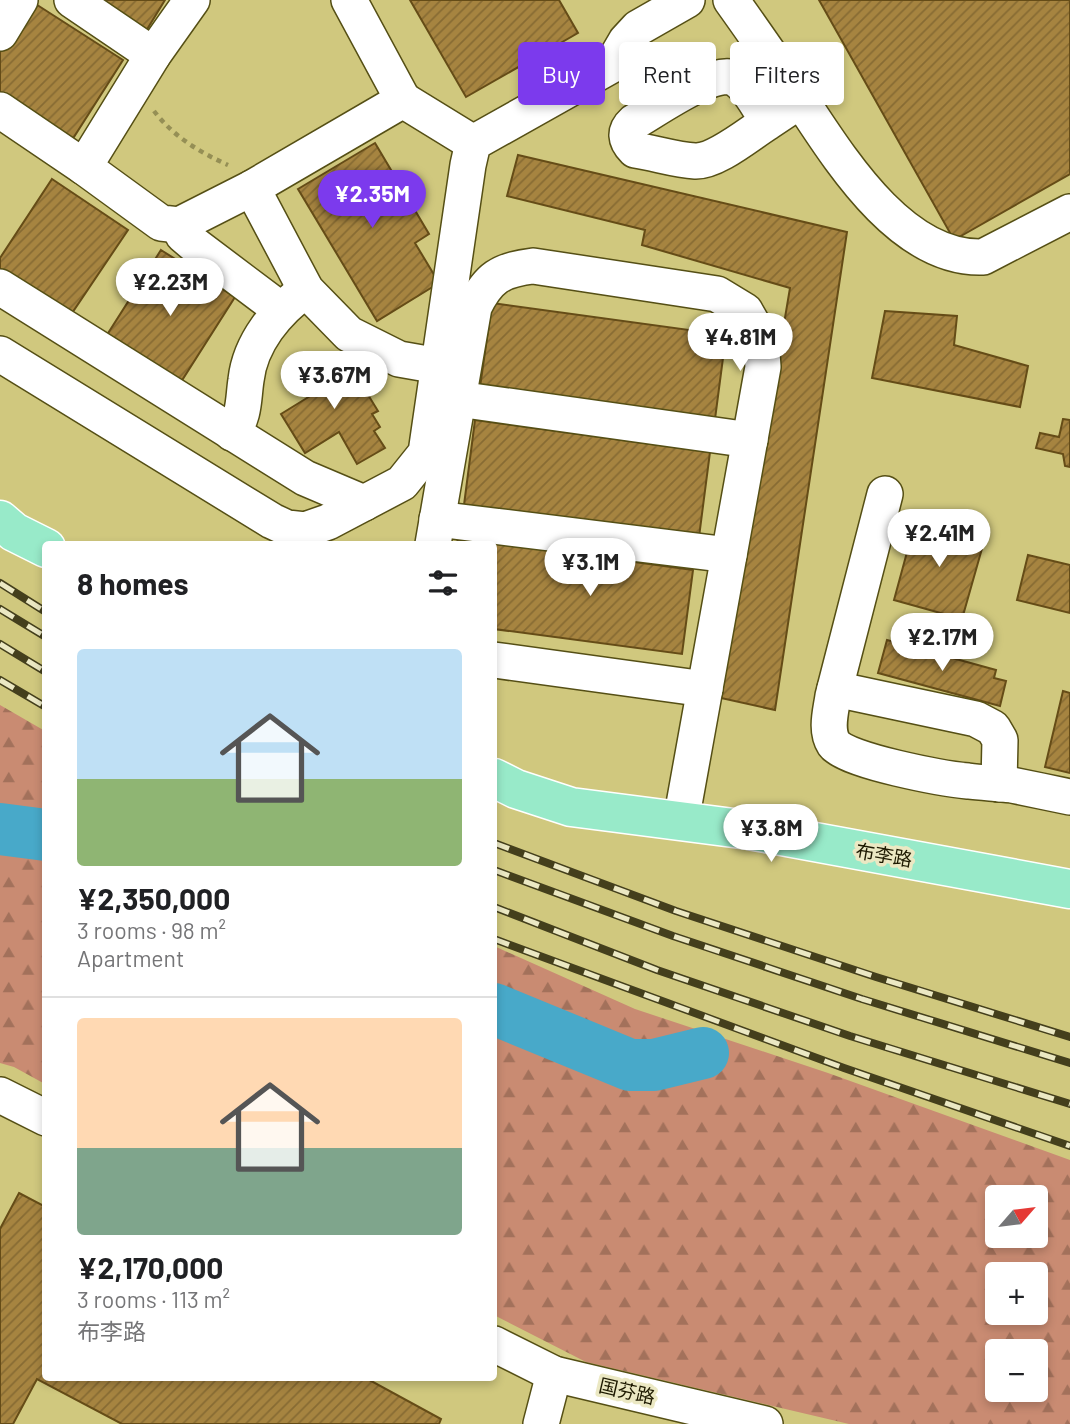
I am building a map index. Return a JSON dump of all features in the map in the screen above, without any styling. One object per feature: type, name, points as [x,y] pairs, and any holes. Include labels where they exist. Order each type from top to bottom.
[{"type":"main road","points":[[0,520],[14,532],[42,546]]},
{"type":"main road","name":"布李路","points":[[497,780],[516,789],[571,807],[749,830],[1070,889]]},
{"type":"street","points":[[0,33],[20,0]]},
{"type":"street","points":[[72,0],[150,60]]},
{"type":"street","points":[[83,167],[150,60],[192,0]]},
{"type":"street","points":[[349,0],[403,100],[473,143]]},
{"type":"street","points":[[731,0],[760,42]]},
{"type":"street","points":[[0,354],[287,528],[305,530],[328,522],[402,483],[426,453],[473,143],[612,65],[626,41],[638,28],[682,1]]},
{"type":"street","points":[[0,110],[161,223],[179,225],[262,182],[403,100]]},
{"type":"street","points":[[768,122],[794,105]]},
{"type":"street","points":[[804,105],[853,178],[905,228],[939,248],[969,257],[983,257],[1070,212]]},
{"type":"street","points":[[262,182],[294,300]]},
{"type":"street","points":[[179,225],[184,235],[196,246],[294,300],[369,346],[399,359],[439,366]]},
{"type":"street","points":[[681,821],[763,367],[761,340],[745,311],[717,294],[533,266],[515,268],[495,276],[483,289],[474,307],[435,531],[729,555]]},
{"type":"street","points":[[0,287],[305,478],[364,503]]},
{"type":"street","points":[[232,433],[243,411],[250,360],[260,339],[294,300]]},
{"type":"street","points":[[458,399],[750,440]]},
{"type":"street","points":[[885,494],[829,719],[830,734],[835,745],[843,751],[902,769],[1070,797]]},
{"type":"street","points":[[497,660],[705,689]]},
{"type":"street","points":[[835,689],[976,719],[993,728],[1000,740],[999,784]]},
{"type":"street","points":[[0,1095],[42,1116]]},
{"type":"street","name":"国芬路","points":[[497,1346],[554,1374],[765,1424]]},
{"type":"street","points":[[541,1424],[554,1374]]},
{"type":"path","points":[[150,60],[146,88],[152,108],[166,126],[205,155],[262,182]]},
{"type":"green space","points":[[0,705],[42,729],[42,1082],[14,1067],[0,1063]]},
{"type":"green space","points":[[497,947],[635,1009],[828,1073],[1070,1160],[1070,1424],[849,1424],[586,1362],[497,1317]]},
{"type":"building","points":[[97,0],[165,0],[146,31]]},
{"type":"building","points":[[410,0],[559,0],[578,33],[562,42],[518,42],[518,67],[466,97]]},
{"type":"building","points":[[819,0],[1070,0],[1070,174],[954,240]]},
{"type":"building","points":[[31,1],[123,60],[72,140],[0,93],[0,49]]},
{"type":"building","points":[[375,143],[429,234],[415,243],[439,283],[377,321],[298,189]]},
{"type":"building","points":[[518,155],[847,232],[775,710],[721,698],[790,288],[642,245],[645,230],[507,196]]},
{"type":"building","points":[[52,179],[128,230],[70,316],[0,269],[0,258]]},
{"type":"building","points":[[161,250],[235,297],[179,385],[105,338]]},
{"type":"building","points":[[492,303],[726,335],[715,419],[480,387]]},
{"type":"building","points":[[885,311],[957,316],[954,345],[1028,366],[1020,407],[872,378]]},
{"type":"building","points":[[325,353],[335,369],[338,367],[345,378],[354,372],[378,411],[372,414],[380,427],[374,431],[385,448],[357,464],[339,432],[305,453],[281,414],[315,393],[297,362],[308,355],[312,361]]},
{"type":"building","points":[[1063,419],[1070,420],[1070,467],[1065,466],[1063,454],[1036,448],[1040,433],[1059,437]]},
{"type":"building","points":[[475,420],[710,452],[699,537],[464,505]]},
{"type":"building","points":[[916,519],[985,538],[962,619],[894,600]]},
{"type":"building","points":[[458,538],[480,541],[458,541]]},
{"type":"building","points":[[497,543],[693,570],[682,654],[497,629]]},
{"type":"building","points":[[1028,555],[1070,565],[1070,613],[1017,600]]},
{"type":"building","points":[[887,640],[996,670],[994,678],[1006,681],[1000,706],[878,673]]},
{"type":"building","points":[[1063,691],[1070,693],[1070,773],[1045,767]]},
{"type":"building","points":[[19,1193],[42,1205],[42,1381],[371,1381],[441,1419],[439,1424],[122,1424],[37,1379],[13,1424],[0,1424],[0,1229]]},
{"type":"waterway","points":[[0,829],[42,834]]},
{"type":"waterway","points":[[497,1010],[630,1065],[654,1065],[703,1053]]},
{"type":"railway","points":[[0,583],[42,609]]},
{"type":"railway","points":[[0,609],[42,635]]},
{"type":"railway","points":[[0,644],[42,670]]},
{"type":"railway","points":[[0,680],[42,705]]},
{"type":"railway","points":[[497,844],[676,911],[1070,1037]]},
{"type":"railway","points":[[497,871],[673,936],[862,999],[1070,1063]]},
{"type":"railway","points":[[497,908],[657,970],[850,1036],[1070,1104]]},
{"type":"railway","points":[[497,940],[844,1068],[1070,1146]]}]
